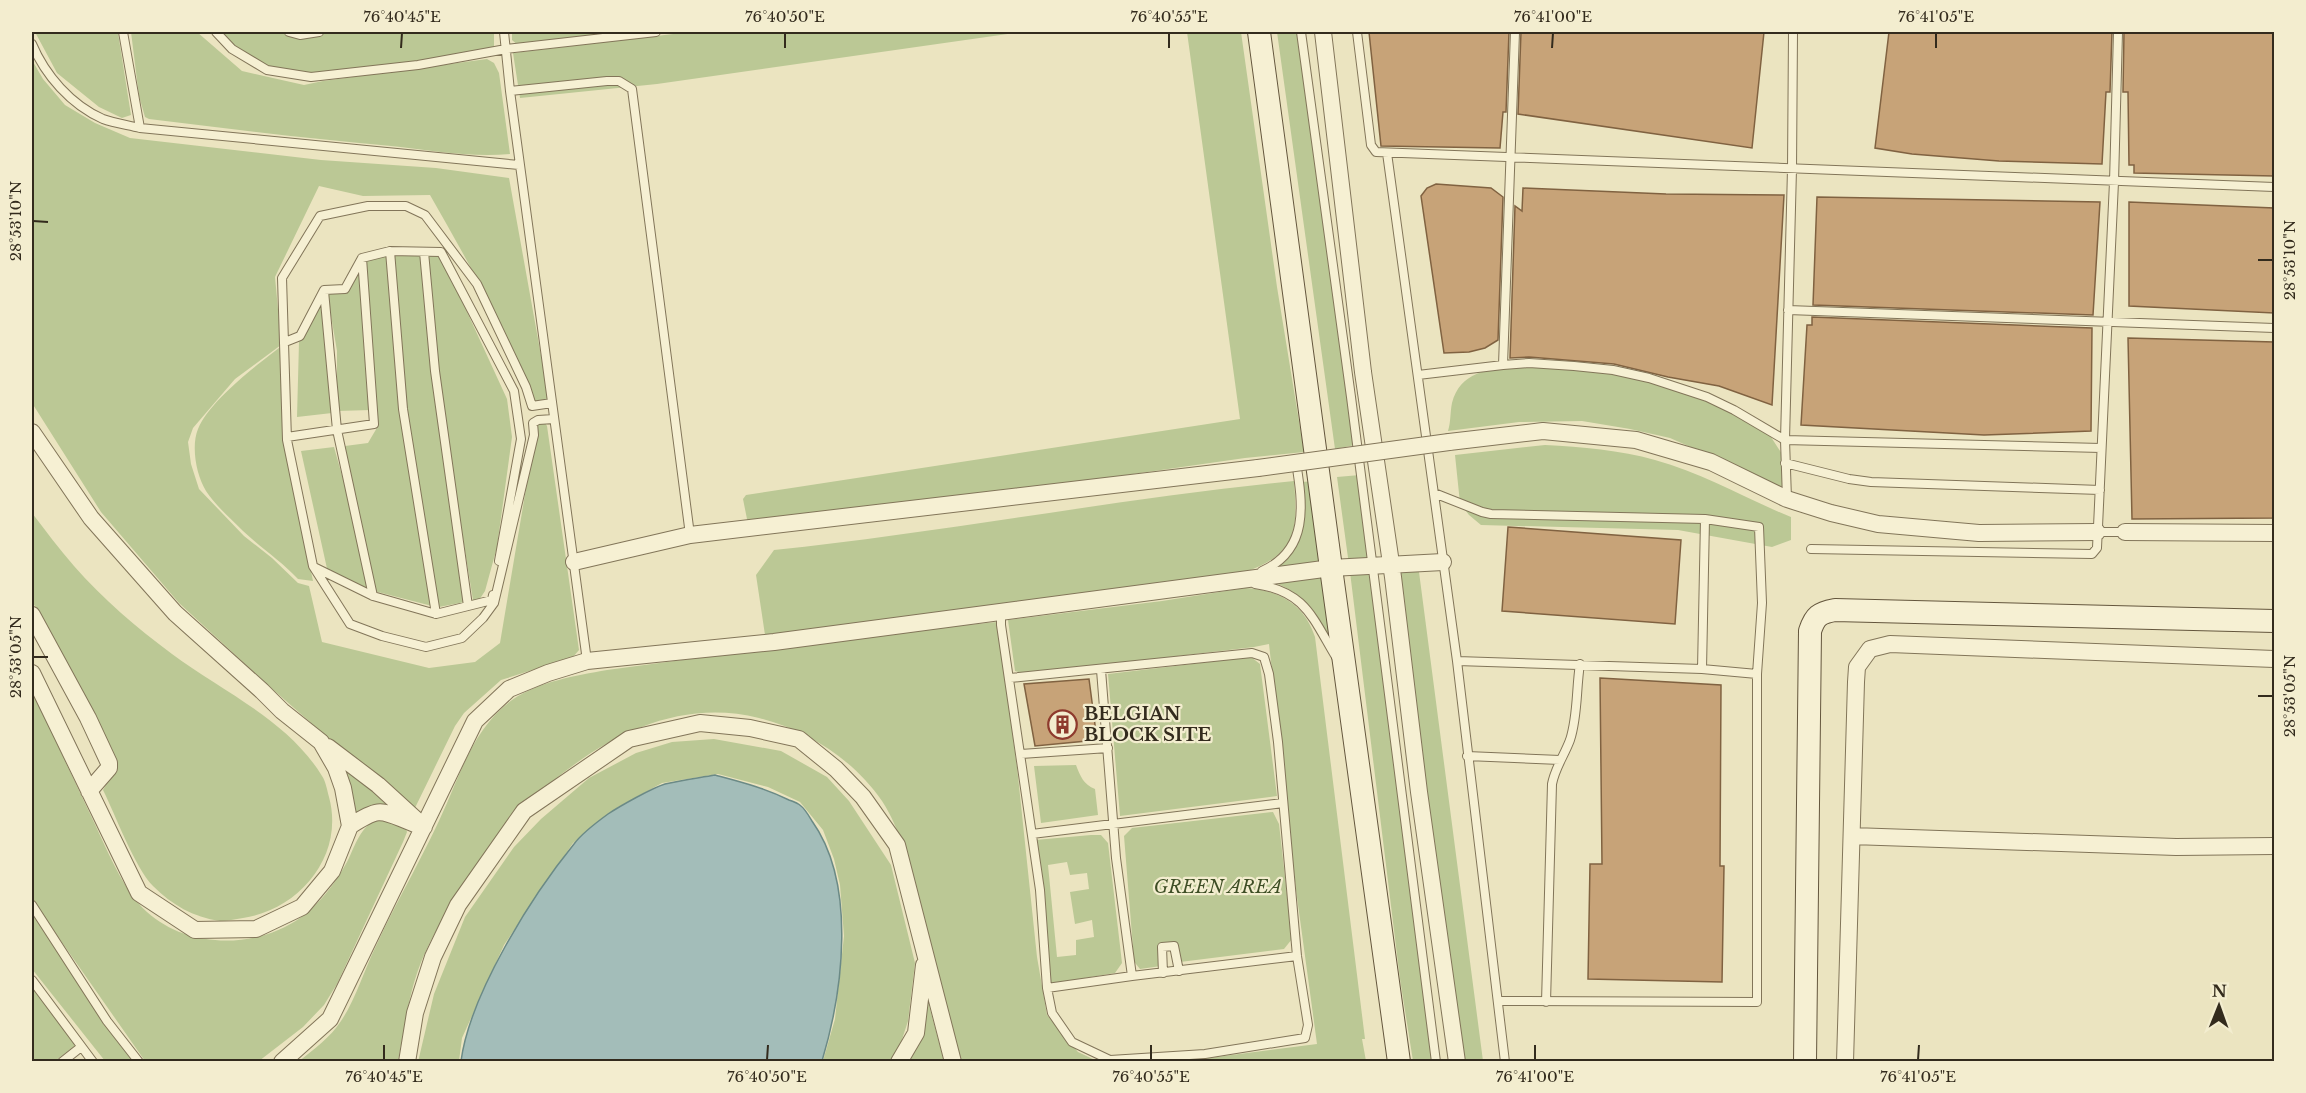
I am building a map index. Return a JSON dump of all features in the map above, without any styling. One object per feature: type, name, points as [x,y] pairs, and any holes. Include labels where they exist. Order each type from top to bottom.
[{"type":"street","points":[[1260,32],[1330,568],[1347,673],[1399,1062]]},
{"type":"street","points":[[1323,32],[1363,372],[1391,564],[1419,792],[1457,1062]]},
{"type":"street","points":[[574,562],[690,535],[1258,468],[1543,431],[1636,440],[1711,462],[1787,499],[1831,513],[1878,524],[1979,533],[2274,533]]},
{"type":"street","points":[[32,432],[91,518],[175,613],[287,716],[378,785],[424,827]]},
{"type":"street","points":[[282,1062],[330,1019],[476,721],[509,689],[548,673],[587,661],[774,642],[1330,568],[1443,562]]},
{"type":"street","points":[[1804,1062],[1810,631],[1815,617],[1823,612],[1835,610],[2274,621]]},
{"type":"street","points":[[32,615],[88,718],[109,763],[109,768],[89,791]]},
{"type":"street","points":[[1845,1062],[1857,668],[1863,656],[1870,649],[1890,644],[2274,659]]},
{"type":"street","points":[[32,673],[139,893],[195,930],[255,930],[302,907],[332,871],[350,826],[343,788],[336,768],[321,742]]},
{"type":"street","points":[[407,1062],[415,1013],[433,957],[458,905],[524,810],[629,739],[700,723],[750,728],[799,739],[836,769],[863,797],[897,845],[953,1062]]},
{"type":"street","points":[[350,826],[370,813],[384,811],[424,827]]},
{"type":"street","points":[[1852,836],[2176,847],[2274,846]]},
{"type":"street","points":[[899,1062],[916,1033],[926,956]]},
{"type":"lane","points":[[123,32],[140,128]]},
{"type":"lane","points":[[216,32],[232,49],[267,70],[311,77],[656,32]]},
{"type":"lane","points":[[289,32],[300,35],[319,32]]},
{"type":"lane","points":[[504,32],[519,165],[587,661]]},
{"type":"lane","points":[[1300,32],[1436,1062]]},
{"type":"lane","points":[[1357,32],[1371,145],[1376,152],[2274,187]]},
{"type":"lane","points":[[1503,365],[1515,32]]},
{"type":"lane","points":[[1787,499],[1785,440],[1794,32]]},
{"type":"lane","points":[[1811,549],[2092,554],[2111,532],[2100,490],[2114,182],[2118,32]]},
{"type":"lane","points":[[32,44],[37,57],[60,88],[81,106],[103,119],[140,128],[519,165]]},
{"type":"lane","points":[[510,91],[607,81],[620,81],[632,89],[690,535]]},
{"type":"lane","points":[[1387,153],[1456,661],[1506,1062]]},
{"type":"lane","points":[[552,403],[532,406],[526,387],[477,284],[425,215],[406,206],[368,206],[320,216],[282,278],[287,437],[313,566],[350,624],[382,636],[426,646],[462,638],[483,618],[494,603],[534,435],[532,423],[538,420],[554,419]]},
{"type":"lane","points":[[390,251],[403,409],[436,614]]},
{"type":"lane","points":[[313,566],[373,596],[436,614],[492,600],[521,439],[513,391],[441,252],[390,251],[362,258],[345,289],[324,290]]},
{"type":"lane","points":[[424,252],[435,371],[468,606]]},
{"type":"lane","points":[[287,437],[374,424],[362,258]]},
{"type":"lane","points":[[285,342],[300,336],[324,290]]},
{"type":"lane","points":[[324,290],[338,430],[373,596]]},
{"type":"lane","points":[[1788,310],[2274,328]]},
{"type":"lane","points":[[1418,375],[1529,363],[1613,370],[1649,378],[1707,397],[1785,440],[2101,448]]},
{"type":"lane","points":[[1239,581],[1272,567],[1289,550],[1300,528],[1302,502],[1296,462]]},
{"type":"lane","points":[[1785,463],[1871,482],[2100,490]]},
{"type":"lane","points":[[1434,493],[1491,514],[1705,519],[1759,527],[1762,603],[1757,674],[1757,1002],[1498,1001]]},
{"type":"lane","points":[[1702,669],[1705,519]]},
{"type":"lane","points":[[1239,581],[1274,587],[1297,598],[1347,673]]},
{"type":"lane","points":[[1000,611],[1040,890],[1047,988],[1052,1013],[1072,1042],[1110,1060],[1206,1054],[1305,1038],[1308,1025],[1297,956],[1269,674],[1263,657],[1252,653],[1010,678]]},
{"type":"lane","points":[[1456,661],[1702,669],[1757,674]]},
{"type":"lane","points":[[1546,1002],[1552,784],[1570,740],[1580,664]]},
{"type":"lane","points":[[1101,670],[1116,858],[1132,976]]},
{"type":"lane","points":[[1021,754],[1107,748]]},
{"type":"lane","points":[[1467,756],[1560,760]]},
{"type":"lane","points":[[1032,834],[1283,803]]},
{"type":"lane","points":[[32,905],[107,1021],[139,1062]]},
{"type":"lane","points":[[1163,973],[1162,947],[1174,946],[1179,971]]},
{"type":"lane","points":[[1047,988],[1297,956]]},
{"type":"lane","points":[[32,980],[93,1062]]},
{"type":"lane","points":[[62,1062],[81,1047]]},
{"type":"green space","points":[[35,32],[118,33],[131,115],[122,118],[99,107],[57,73]]},
{"type":"green space","points":[[131,32],[197,32],[242,71],[304,85],[487,59],[494,63],[499,73],[510,154],[450,153],[149,119],[145,117],[139,96]]},
{"type":"green space","points":[[221,32],[285,32],[313,36],[327,32],[491,32],[494,34],[494,48],[385,68],[305,74],[268,66],[249,57]]},
{"type":"green space","points":[[512,32],[646,32],[520,47],[512,40]]},
{"type":"green space","points":[[690,32],[1021,32],[657,84],[520,98],[513,53]]},
{"type":"green space","points":[[1187,32],[1241,32],[1277,287],[1304,452],[1245,458],[749,529],[743,499],[746,495],[1240,419]]},
{"type":"green space","points":[[1277,32],[1299,32],[1355,445],[1335,449]]},
{"type":"green space","points":[[32,60],[43,79],[65,105],[95,123],[130,138],[321,160],[436,168],[509,178],[549,400],[534,404],[500,323],[430,195],[363,196],[319,186],[275,277],[280,331],[285,342],[235,379],[193,428],[188,442],[191,464],[199,489],[244,536],[298,583],[309,586],[322,642],[429,668],[475,662],[500,643],[535,424],[544,421],[547,426],[579,650],[573,657],[501,680],[464,713],[455,726],[413,812],[270,687],[179,603],[101,512],[32,403]]},
{"type":"green space","points":[[391,252],[423,254],[465,602],[439,607],[406,406]]},
{"type":"green space","points":[[389,253],[393,321],[432,606],[374,591],[345,446],[368,443],[378,426],[363,259]]},
{"type":"green space","points":[[425,253],[440,253],[507,399],[512,437],[497,547],[485,591],[479,600],[473,600],[459,513],[440,383]]},
{"type":"green space","points":[[361,262],[371,410],[337,411],[337,351],[327,292],[345,290]]},
{"type":"green space","points":[[324,298],[332,413],[297,417],[299,342]]},
{"type":"green space","points":[[283,345],[283,434],[313,581],[298,579],[223,512],[206,491],[196,460],[195,444],[198,429],[213,406],[236,383]]},
{"type":"green space","points":[[1516,366],[1587,369],[1648,380],[1705,399],[1762,429],[1771,437],[1782,454],[1786,489],[1670,438],[1630,429],[1582,421],[1519,422],[1448,431],[1452,403],[1461,385],[1468,378],[1486,371]]},
{"type":"green space","points":[[1545,445],[1628,454],[1673,465],[1791,517],[1791,540],[1772,547],[1678,530],[1481,525],[1469,515],[1460,503],[1455,455]]},
{"type":"green space","points":[[334,447],[371,591],[328,573],[301,451]]},
{"type":"green space","points":[[1360,475],[1371,564],[1349,565],[1337,477]]},
{"type":"green space","points":[[1294,481],[1295,514],[1291,538],[1276,557],[1246,572],[765,635],[756,575],[774,550],[904,534],[1164,496]]},
{"type":"green space","points":[[1317,481],[1324,565],[1272,569],[1302,530],[1301,482]]},
{"type":"green space","points":[[32,513],[74,566],[121,613],[172,654],[273,723],[308,756],[322,776],[329,797],[332,819],[330,840],[324,859],[313,877],[299,892],[282,904],[263,913],[220,921],[192,913],[175,904],[160,893],[146,878],[132,854],[103,790],[114,771],[49,631],[32,601]]},
{"type":"green space","points":[[1393,568],[1416,569],[1419,572],[1483,1061],[1460,1061]]},
{"type":"green space","points":[[1325,570],[1338,656],[1313,610],[1305,601],[1270,581]]},
{"type":"green space","points":[[1371,571],[1434,1061],[1413,1061],[1400,979],[1350,572]]},
{"type":"green space","points":[[1245,588],[1279,595],[1288,600],[1304,615],[1315,637],[1366,1061],[1168,1061],[1317,1044],[1296,890],[1269,644],[1025,674],[1015,671],[1008,620]]},
{"type":"green space","points":[[997,622],[1017,767],[1037,957],[1047,1015],[1078,1052],[1097,1061],[962,1061],[952,1033],[904,851],[895,825],[882,801],[843,759],[811,738],[759,718],[729,713],[700,713],[672,718],[618,737],[569,769],[517,811],[454,899],[424,955],[411,994],[398,1061],[298,1062],[327,1038],[346,1012],[439,821],[472,747],[489,721],[512,700],[546,684],[607,670],[877,634]]},
{"type":"green space","points":[[1251,657],[1260,664],[1277,796],[1120,816],[1108,674]]},
{"type":"green space","points":[[32,690],[109,855],[130,893],[147,912],[182,933],[222,940],[243,939],[282,928],[315,906],[328,891],[369,824],[380,816],[405,826],[407,832],[403,842],[337,984],[324,1005],[303,1027],[259,1061],[145,1061],[33,901]]},
{"type":"green space","points":[[714,739],[781,751],[827,777],[849,801],[891,865],[915,963],[908,1021],[895,1061],[823,1061],[835,1019],[844,936],[840,885],[834,859],[823,830],[800,802],[768,787],[718,774],[662,783],[618,807],[573,843],[504,945],[462,1038],[459,1061],[418,1062],[434,994],[465,917],[514,847],[541,819],[589,778],[636,753],[672,742]]},
{"type":"green space","points":[[349,764],[403,809],[384,810],[350,825],[337,767]]},
{"type":"green space","points":[[1076,765],[1083,780],[1095,789],[1098,815],[1041,823],[1034,766]]},
{"type":"green space","name":"GREEN AREA","points":[[1273,812],[1279,824],[1292,939],[1284,949],[1180,962],[1177,943],[1161,944],[1161,966],[1140,969],[1132,959],[1124,836],[1132,828]]},
{"type":"green space","points":[[1101,835],[1108,843],[1122,963],[1115,973],[1048,984],[1035,840]],"holes":[[[1067,862],[1070,875],[1087,873],[1089,889],[1070,892],[1075,924],[1092,920],[1094,937],[1076,940],[1076,955],[1057,957],[1048,865]]]},
{"type":"green space","points":[[32,907],[135,1061],[105,1061],[32,969]]},
{"type":"green space","points":[[32,987],[76,1045],[55,1061],[32,1061]]},
{"type":"green space","points":[[927,998],[944,1061],[907,1062]]},
{"type":"water","points":[[715,775],[762,789],[798,804],[808,815],[826,847],[836,875],[842,938],[836,1003],[822,1061],[461,1061],[476,1006],[489,977],[539,891],[577,840],[608,814],[652,789],[665,784]]},
{"type":"building","points":[[1369,32],[1509,32],[1506,112],[1503,112],[1500,148],[1381,146]]},
{"type":"building","points":[[1521,32],[1764,32],[1752,148],[1518,114]]},
{"type":"building","points":[[1889,32],[2112,32],[2110,92],[2106,92],[2102,164],[1999,161],[1912,154],[1875,148]]},
{"type":"building","points":[[2124,32],[2274,32],[2274,176],[2134,173],[2134,165],[2129,165],[2128,92],[2123,92]]},
{"type":"building","points":[[1436,184],[1491,188],[1503,197],[1498,340],[1485,348],[1469,352],[1444,353],[1421,196],[1427,188]]},
{"type":"building","points":[[1523,188],[1666,194],[1784,195],[1772,405],[1719,386],[1614,364],[1529,357],[1510,358],[1515,206],[1522,211]]},
{"type":"building","points":[[1817,197],[2100,202],[2093,315],[1813,305]]},
{"type":"building","points":[[2129,202],[2274,208],[2274,313],[2129,306]]},
{"type":"building","points":[[1812,317],[2092,328],[2091,431],[1984,435],[1801,425],[1807,325],[1812,325]]},
{"type":"building","points":[[2128,338],[2274,342],[2274,518],[2132,519]]},
{"type":"building","points":[[1508,527],[1681,540],[1675,624],[1502,611]]},
{"type":"building","points":[[1600,678],[1721,685],[1720,866],[1724,866],[1722,982],[1588,979],[1590,864],[1602,864]]},
{"type":"building","name":"BELGIAN BLOCK SITE","points":[[1089,679],[1097,740],[1035,746],[1024,684]]},
{"type":"place","name":"BELGIAN BLOCK SITE","points":[[1063,724]]}]
